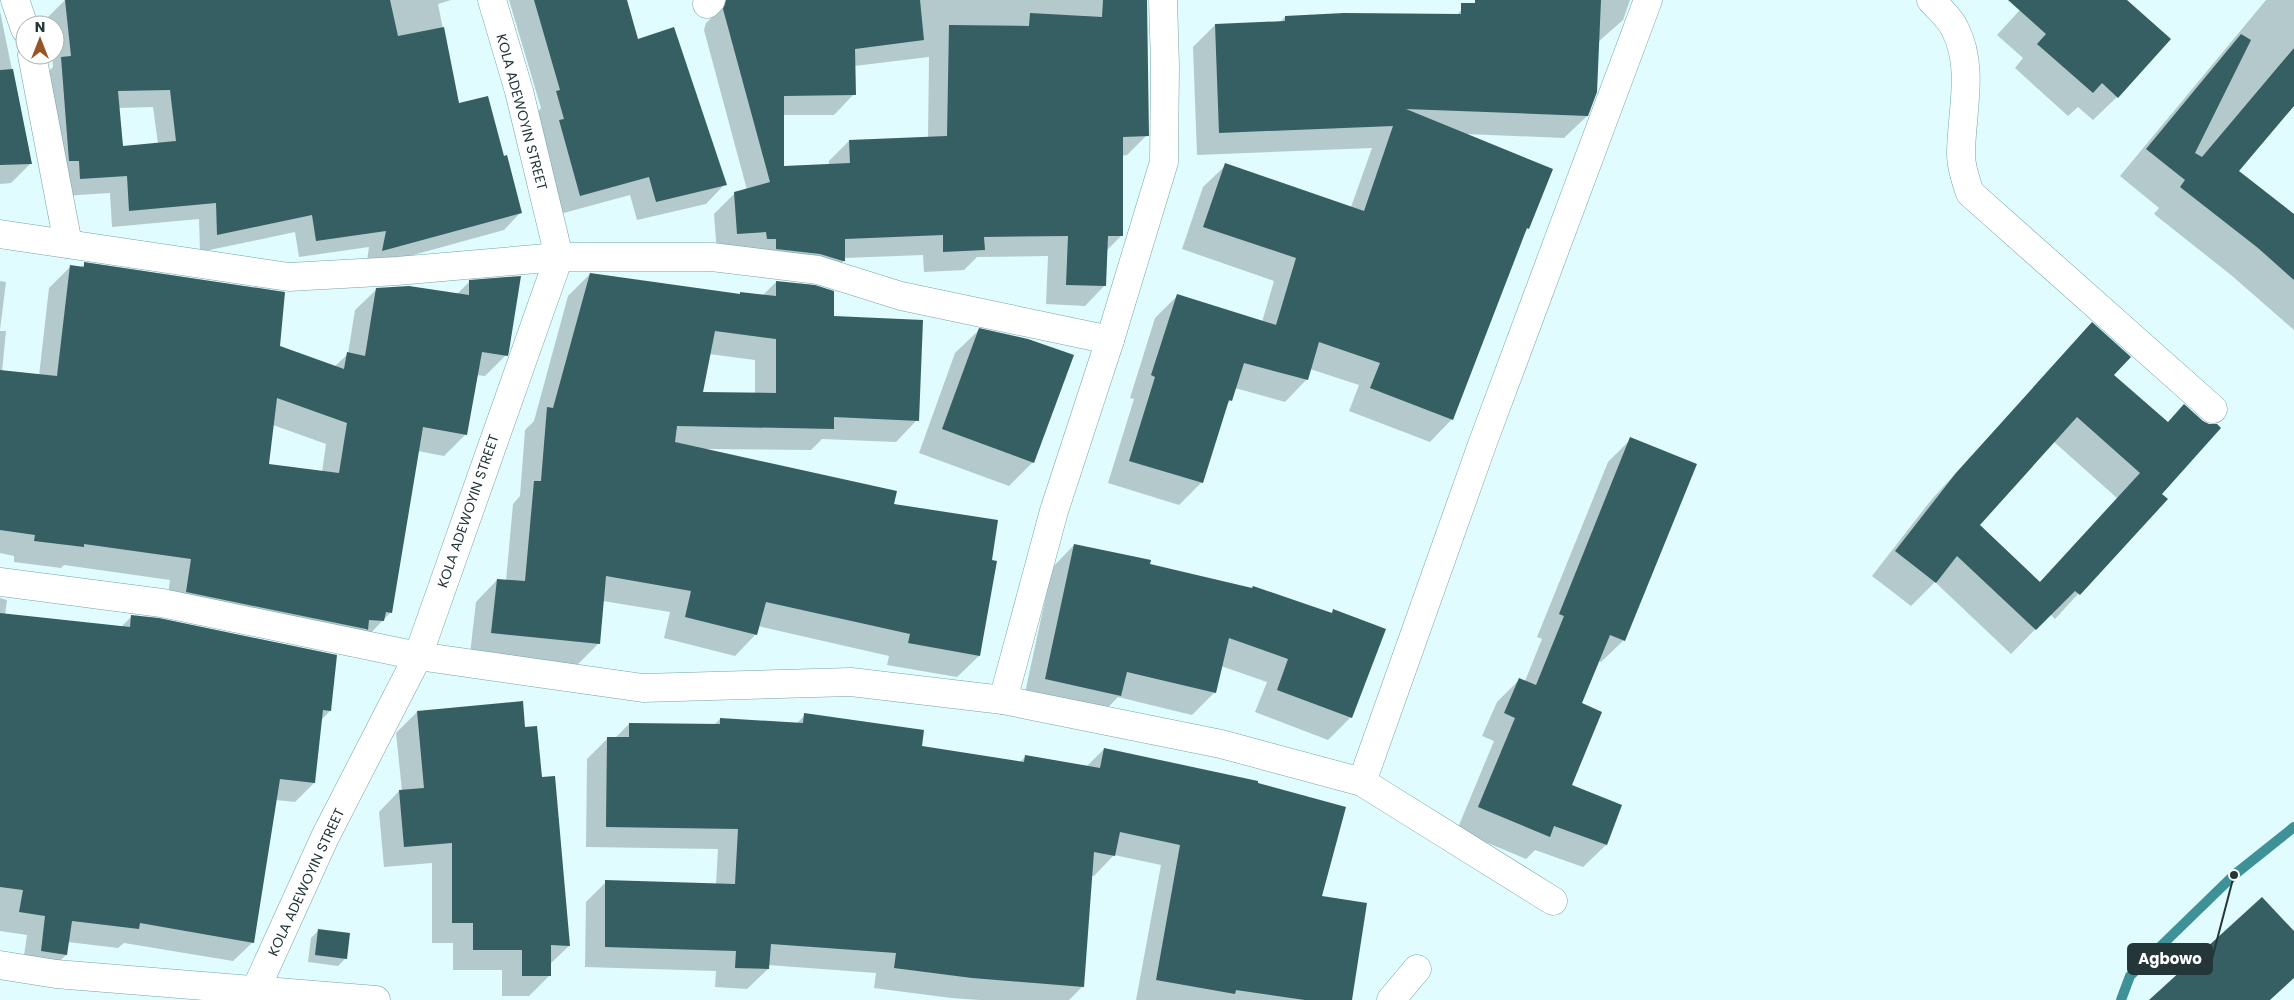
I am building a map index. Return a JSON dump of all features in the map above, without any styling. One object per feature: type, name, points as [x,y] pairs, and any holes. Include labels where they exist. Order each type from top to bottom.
[{"type":"street","points":[[15,0],[20,15]]},
{"type":"street","name":"KOLA ADEWOYIN STREET","points":[[252,996],[325,837],[418,656],[559,257],[519,91],[492,0]]},
{"type":"street","points":[[1003,700],[1054,511],[1110,340],[1164,162],[1165,65],[1163,0]]},
{"type":"street","points":[[1362,782],[1497,405],[1648,0]]},
{"type":"street","points":[[1930,0],[1956,29],[1964,54],[1966,90],[1961,157],[1970,193],[2213,409]]},
{"type":"street","points":[[34,65],[68,244]]},
{"type":"street","points":[[0,234],[289,276],[397,271],[559,257],[712,257],[818,270],[901,296],[1110,340]]},
{"type":"street","points":[[0,582],[162,604],[418,656],[642,688],[851,682],[1003,700],[1221,744],[1362,782],[1553,901]]},
{"type":"street","points":[[0,965],[56,974],[252,996],[376,1000]]},
{"type":"street","points":[[1391,1000],[1417,969]]},
{"type":"building","points":[[65,0],[390,0],[398,36],[444,27],[459,103],[488,96],[504,156],[507,155],[522,213],[382,251],[386,231],[316,241],[312,215],[217,235],[216,203],[129,211],[127,176],[80,179],[79,161],[69,161],[62,65],[65,65],[65,57],[71,56]],"holes":[[[170,90],[176,141],[123,146],[118,91]]]},
{"type":"building","points":[[534,0],[627,0],[638,39],[674,27],[727,185],[656,202],[649,177],[580,196],[559,120],[564,119],[556,91],[560,90]]},
{"type":"building","points":[[726,0],[920,0],[924,40],[855,49],[856,95],[784,96],[784,166],[850,163],[849,140],[947,136],[949,25],[1029,26],[1030,13],[1102,17],[1103,0],[1147,0],[1149,136],[1123,137],[1123,236],[1108,236],[1106,286],[1066,285],[1068,236],[984,237],[985,250],[943,252],[943,235],[845,239],[845,261],[843,261],[820,254],[776,249],[776,239],[767,239],[766,232],[737,234],[734,192],[770,182],[723,9]]},
{"type":"building","points":[[1475,0],[1601,0],[1597,92],[1588,116],[1406,109],[1553,169],[1529,229],[1527,228],[1453,420],[1370,388],[1380,363],[1319,342],[1308,380],[1244,363],[1232,401],[1229,400],[1203,483],[1129,461],[1155,377],[1151,375],[1177,294],[1276,325],[1296,258],[1203,227],[1225,163],[1364,211],[1393,126],[1219,133],[1215,24],[1285,21],[1285,16],[1344,13],[1461,14],[1461,3],[1475,3]]},
{"type":"building","points":[[2008,0],[2127,0],[2171,39],[2118,98],[2102,83],[2093,93],[2037,44],[2046,34]]},
{"type":"building","points":[[2241,34],[2251,40],[2195,153],[2202,157],[2294,48],[2294,106],[2239,171],[2294,214],[2294,280],[2258,248],[2180,187],[2185,180],[2146,149]]},
{"type":"building","points":[[13,69],[32,164],[0,165],[0,70]]},
{"type":"building","points":[[84,262],[285,292],[280,346],[344,369],[347,352],[365,356],[376,288],[409,286],[469,295],[469,280],[521,276],[508,356],[482,352],[467,435],[423,427],[392,613],[386,612],[384,621],[369,620],[368,630],[186,592],[191,559],[84,544],[84,547],[34,541],[35,535],[0,530],[0,370],[57,376],[70,265],[84,267]],"holes":[[[277,398],[347,423],[339,473],[269,464]]]},
{"type":"building","points":[[590,273],[740,294],[740,292],[776,296],[776,281],[815,285],[834,291],[834,316],[923,320],[919,421],[834,417],[834,429],[677,426],[675,442],[897,491],[894,504],[998,520],[992,560],[997,561],[980,656],[908,643],[910,634],[766,602],[757,635],[685,617],[691,591],[606,576],[600,644],[491,633],[497,579],[525,581],[534,481],[541,481],[547,407],[553,408]],"holes":[[[715,331],[776,339],[776,393],[703,392]]]},
{"type":"building","points":[[2092,322],[2131,357],[2114,375],[2168,422],[2184,404],[2203,421],[2209,424],[2217,424],[2221,428],[2162,494],[2168,499],[2080,595],[2075,591],[2036,630],[1957,556],[1936,583],[1895,551],[1956,473]],"holes":[[[2077,417],[2140,473],[2040,582],[1980,525]]]},
{"type":"building","points":[[979,328],[1028,339],[1074,355],[1034,463],[942,429]]},
{"type":"building","points":[[1630,437],[1697,464],[1625,641],[1610,635],[1582,703],[1602,712],[1572,785],[1622,805],[1607,845],[1554,826],[1550,837],[1478,807],[1515,718],[1504,713],[1519,678],[1536,685],[1564,616],[1559,614]]},
{"type":"building","points":[[1074,544],[1151,560],[1150,564],[1252,588],[1253,586],[1332,613],[1333,609],[1386,629],[1352,718],[1277,690],[1288,659],[1229,638],[1216,693],[1127,672],[1121,696],[1045,679]]},
{"type":"building","points":[[0,613],[130,627],[131,615],[159,618],[337,655],[331,711],[323,710],[315,783],[280,779],[254,943],[140,923],[139,929],[72,921],[67,955],[41,951],[45,916],[19,912],[23,890],[0,887]]},
{"type":"building","points":[[523,701],[525,727],[537,726],[542,777],[555,776],[570,946],[551,945],[551,976],[522,976],[522,950],[473,950],[473,923],[452,923],[452,843],[404,847],[399,790],[424,788],[417,711]]},
{"type":"building","points":[[804,713],[924,730],[922,746],[1024,762],[1025,755],[1100,768],[1104,748],[1258,781],[1258,783],[1346,807],[1322,896],[1367,903],[1352,1000],[1305,1000],[1236,990],[1235,994],[1156,980],[1180,845],[1120,832],[1115,856],[1094,852],[1084,987],[972,978],[894,968],[896,953],[771,944],[769,969],[735,968],[736,951],[605,947],[605,880],[735,884],[738,829],[606,827],[607,737],[629,737],[629,723],[720,724],[720,718],[803,723]]},
{"type":"building","points":[[2262,897],[2294,931],[2294,978],[2270,1000],[2149,1000]]},
{"type":"building","points":[[318,929],[350,933],[347,959],[315,955]]},
{"type":"waterway","points":[[2121,1000],[2130,976],[2234,875],[2294,827]]},
{"type":"place","name":"Agbowo","points":[[2234,875]]}]
